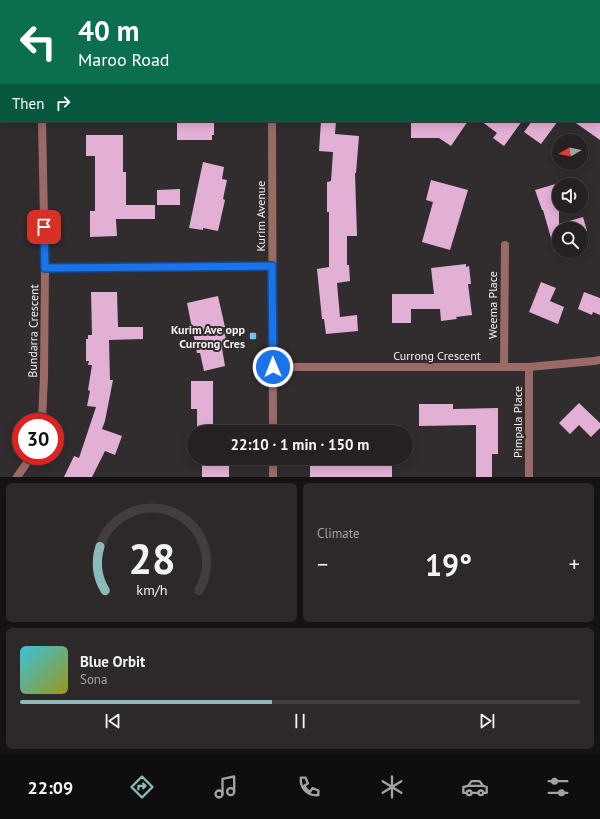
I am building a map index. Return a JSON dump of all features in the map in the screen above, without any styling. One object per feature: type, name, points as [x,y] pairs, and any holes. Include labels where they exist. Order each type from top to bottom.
[{"type":"street","name":"Bundarra Crescent","points":[[42,122],[45,268],[42,413]]},
{"type":"street","name":"Kurim Avenue","points":[[272,122],[273,425]]},
{"type":"street","name":"Weema Place","points":[[504,366],[505,245]]},
{"type":"street","points":[[45,268],[272,266]]},
{"type":"street","name":"Currong Crescent","points":[[273,367],[529,367],[600,360]]},
{"type":"street","name":"Pimpala Place","points":[[529,367],[529,477]]},
{"type":"street","points":[[17,477],[25,465]]},
{"type":"street","points":[[273,465],[273,477]]},
{"type":"building","points":[[177,122],[214,122],[214,135],[212,135],[212,140],[177,140]]},
{"type":"building","points":[[321,122],[336,122],[335,134],[359,136],[355,173],[357,236],[347,236],[347,265],[349,265],[350,281],[337,283],[340,317],[357,315],[358,331],[326,334],[324,319],[322,319],[317,269],[329,267],[329,212],[327,212],[327,182],[331,181],[333,152],[319,151]]},
{"type":"building","points":[[411,122],[467,122],[451,146],[439,138],[411,138]]},
{"type":"building","points":[[482,122],[521,122],[504,146],[493,138],[497,133]]},
{"type":"building","points":[[531,122],[557,122],[541,144],[524,132]]},
{"type":"building","points":[[574,122],[600,122],[600,140]]},
{"type":"building","points":[[86,135],[123,135],[123,172],[126,172],[126,205],[155,205],[155,219],[116,219],[117,236],[90,237],[90,211],[95,211],[95,156],[86,156]]},
{"type":"building","points":[[203,162],[224,167],[222,179],[227,180],[223,199],[225,200],[218,231],[203,228],[203,230],[189,228]]},
{"type":"building","points":[[431,180],[468,190],[450,250],[422,242],[433,202],[426,200]]},
{"type":"building","points":[[552,185],[552,214],[559,214],[559,222],[552,222],[552,242],[543,210],[535,190]]},
{"type":"building","points":[[180,189],[180,205],[157,205],[157,190]]},
{"type":"building","points":[[583,217],[584,222],[566,222]]},
{"type":"building","points":[[466,264],[466,267],[469,266],[471,284],[468,284],[472,315],[441,321],[440,309],[411,309],[411,323],[392,323],[392,294],[434,294],[431,268]]},
{"type":"building","points":[[541,282],[556,288],[550,301],[564,307],[558,324],[529,312]]},
{"type":"building","points":[[91,292],[117,292],[118,327],[143,327],[143,339],[109,340],[110,380],[113,380],[102,429],[122,436],[115,455],[105,451],[92,477],[64,477],[74,456],[79,458],[96,407],[87,406],[92,365],[88,365],[89,361],[86,361],[86,339],[88,339],[88,335],[92,335]]},
{"type":"building","points":[[584,292],[600,298],[600,315],[593,312],[592,315],[578,309]]},
{"type":"building","points":[[218,296],[228,347],[222,348],[225,366],[204,371],[200,353],[197,353],[187,303]]},
{"type":"building","points":[[191,381],[213,381],[213,425],[197,425],[197,409],[191,409]]},
{"type":"building","points":[[579,403],[600,423],[600,428],[591,437],[579,425],[570,434],[559,423]]},
{"type":"building","points":[[419,404],[453,404],[453,409],[498,408],[498,454],[492,454],[492,477],[476,477],[476,425],[419,426]]},
{"type":"building","points":[[202,465],[229,465],[229,477],[202,477]]},
{"type":"building","points":[[310,465],[392,465],[392,477],[310,477]]},
{"type":"place","name":"Kurim Ave opp Currong Cres","points":[[253,336]]},
{"type":"route","points":[[44,227],[45,268],[272,266],[273,367]]}]
